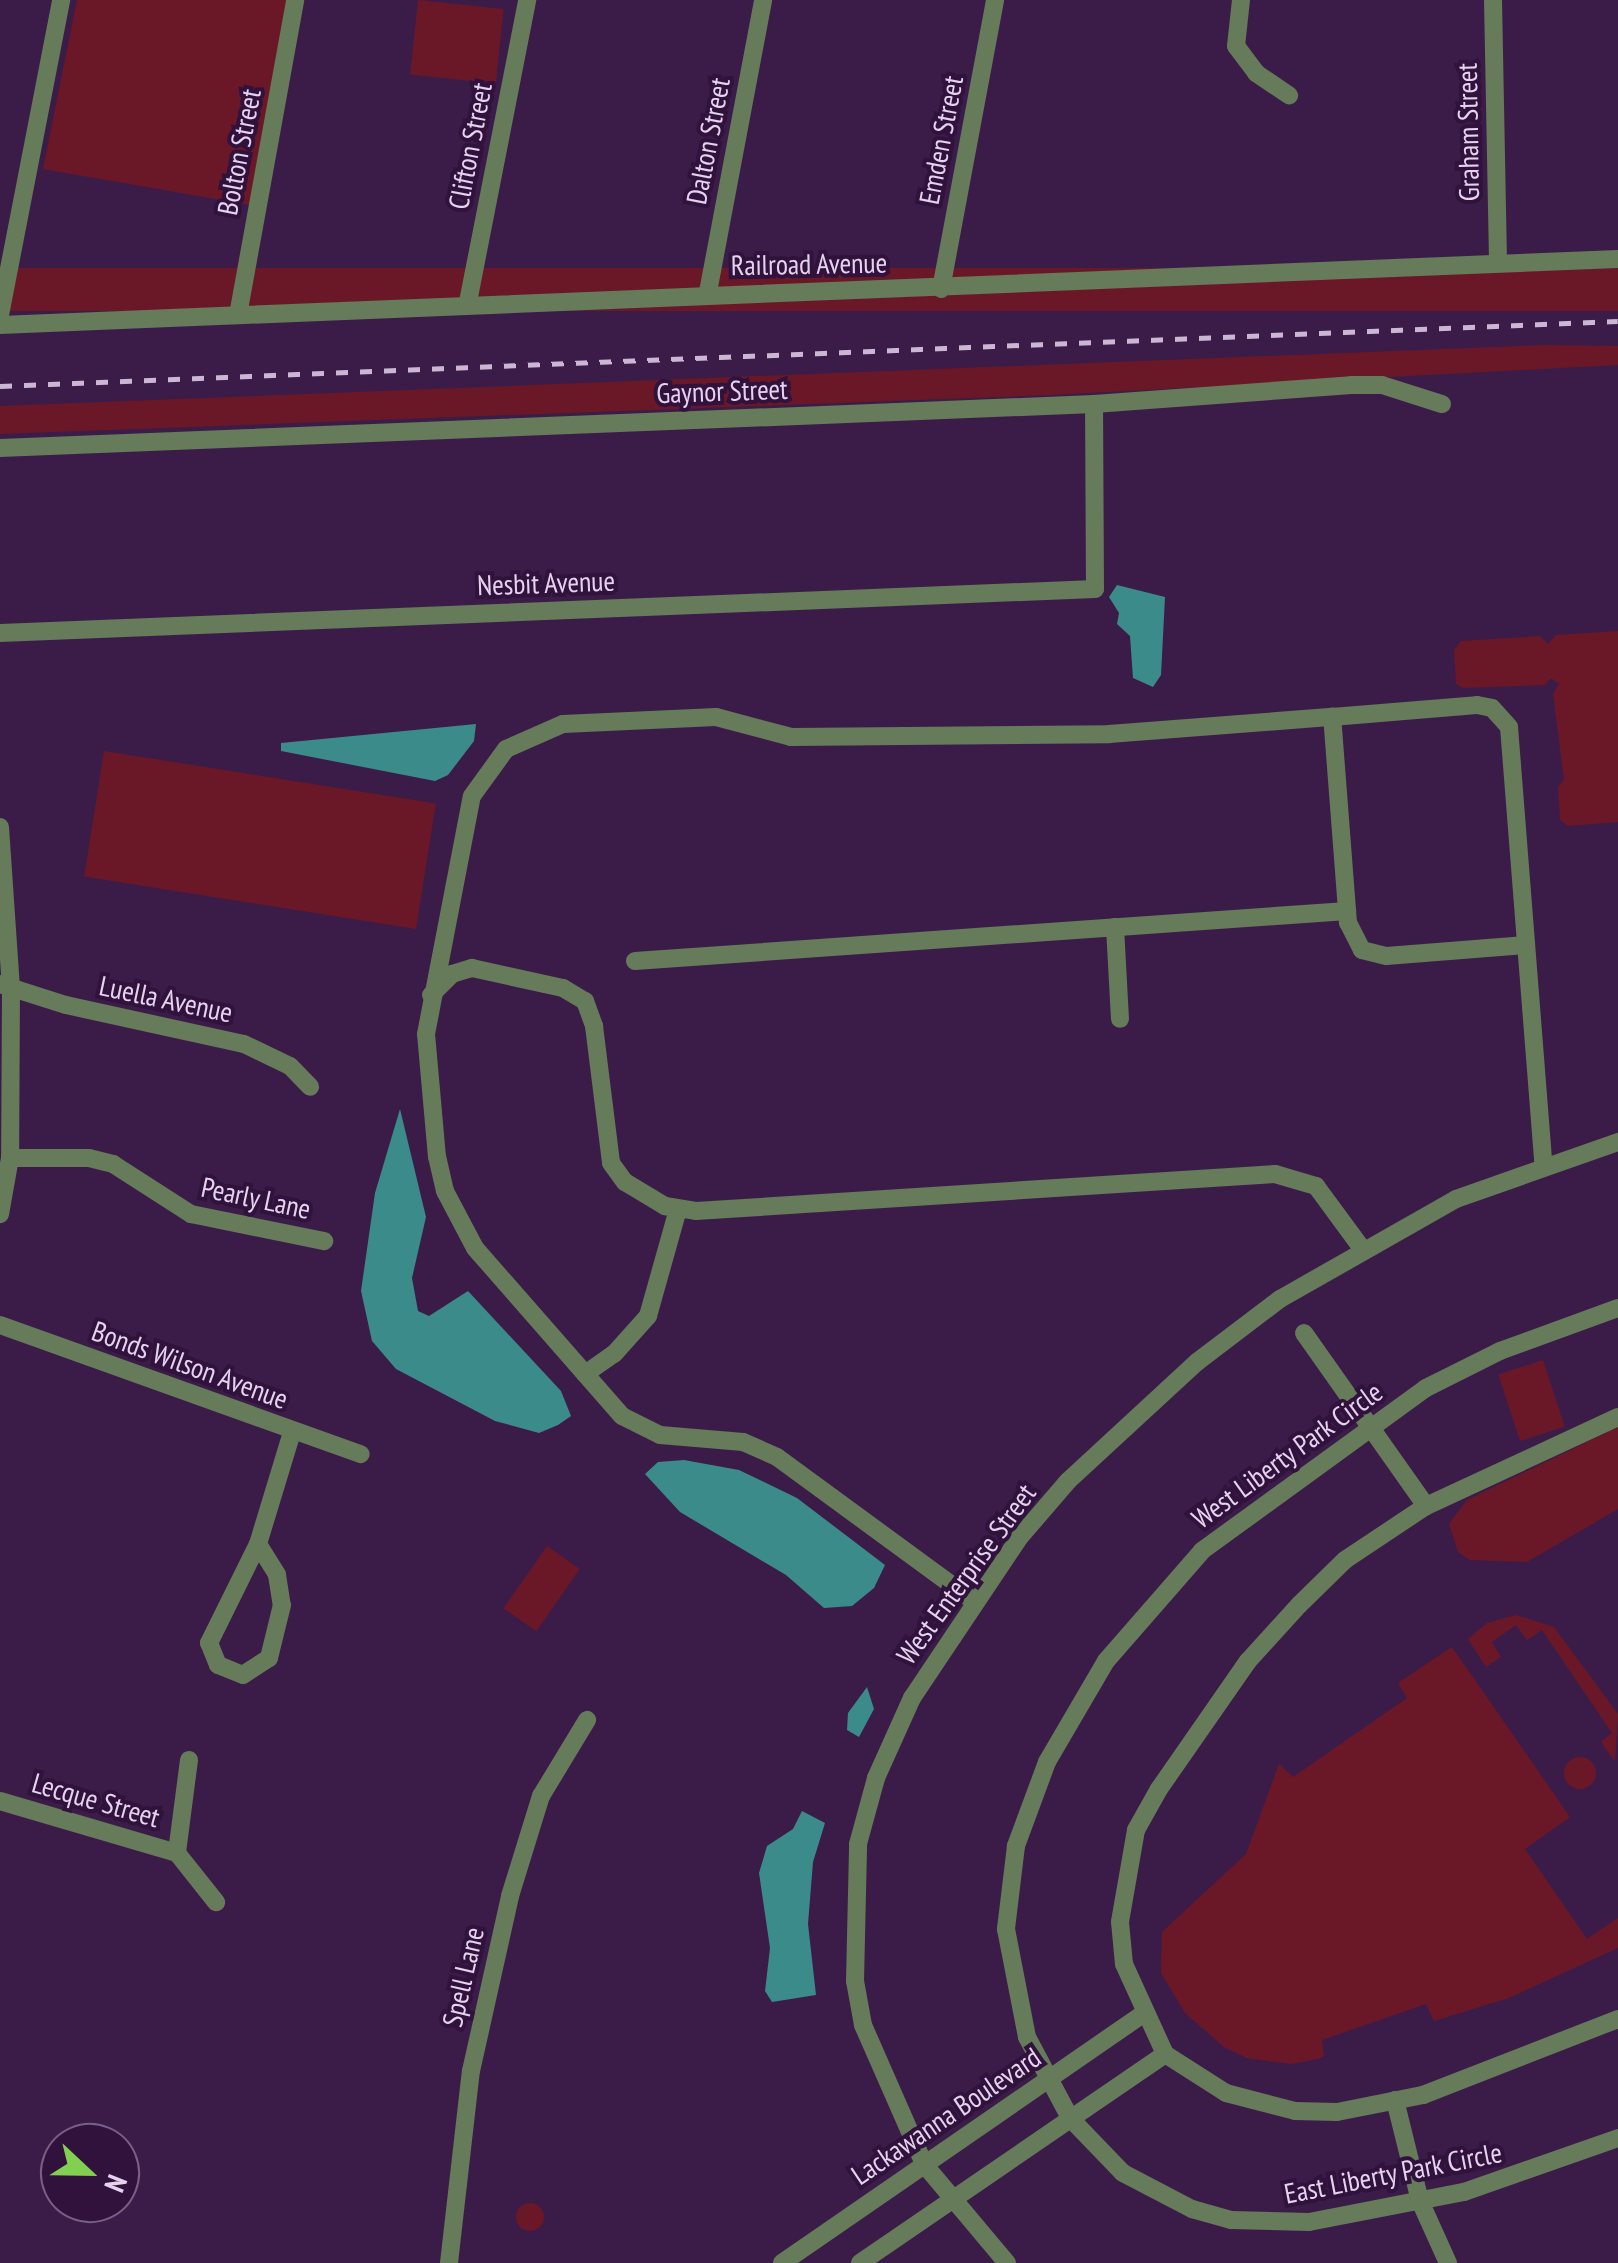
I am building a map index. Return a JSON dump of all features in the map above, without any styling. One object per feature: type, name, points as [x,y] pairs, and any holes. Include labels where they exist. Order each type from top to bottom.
[{"type":"street","points":[[0,315],[61,0]]},
{"type":"street","name":"Bolton Street","points":[[238,315],[295,0]]},
{"type":"street","name":"Clifton Street","points":[[468,302],[527,0]]},
{"type":"street","name":"Dalton Street","points":[[708,292],[763,0]]},
{"type":"street","name":"Emden Street","points":[[941,290],[995,0]]},
{"type":"street","points":[[1241,0],[1236,46],[1256,73],[1289,95]]},
{"type":"street","name":"Graham Street","points":[[1492,0],[1498,264]]},
{"type":"street","name":"Railroad Avenue","points":[[0,325],[708,292],[941,290],[1618,259]]},
{"type":"street","name":"Gaynor Street","points":[[0,448],[1094,404],[1351,385],[1382,385],[1442,404]]},
{"type":"street","name":"Nesbit Avenue","points":[[0,633],[1095,589],[1094,404]]},
{"type":"street","points":[[974,1602],[778,1457],[743,1442],[640,1428],[498,1280],[446,1191],[426,1034],[430,996],[472,796],[506,749],[563,724],[716,716],[791,737],[1110,734],[1477,705],[1501,716],[1509,727],[1544,1168]]},
{"type":"street","points":[[1332,718],[1347,911],[1354,940],[1373,955],[1526,945]]},
{"type":"street","points":[[0,827],[10,1158],[0,1214]]},
{"type":"street","points":[[635,961],[1347,911]]},
{"type":"street","points":[[1114,927],[1120,1020]]},
{"type":"street","points":[[430,996],[452,974],[472,968],[563,988],[585,1001],[611,1163],[644,1196],[678,1208],[1275,1174],[1316,1186],[1363,1250]]},
{"type":"street","name":"Luella Avenue","points":[[6,985],[244,1044],[290,1066],[310,1087]]},
{"type":"street","name":"West Enterprise Street","points":[[1006,2263],[950,2202],[924,2164],[863,2025],[852,1900],[876,1778],[912,1698],[974,1602],[1032,1524],[1125,1422],[1280,1300],[1363,1250],[1456,1199],[1618,1142]]},
{"type":"street","name":"Pearly Lane","points":[[10,1158],[89,1158],[114,1164],[191,1214],[324,1240]]},
{"type":"street","points":[[585,1374],[648,1316],[678,1208]]},
{"type":"street","name":"West Liberty Park Circle","points":[[1048,2080],[1015,1996],[1006,1929],[1016,1846],[1047,1762],[1106,1662],[1202,1551],[1370,1426],[1459,1369],[1618,1308]]},
{"type":"street","name":"Bonds Wilson Avenue","points":[[0,1326],[361,1454]]},
{"type":"street","points":[[1304,1333],[1426,1506]]},
{"type":"street","points":[[1618,1417],[1426,1506],[1345,1560],[1299,1606],[1248,1661],[1159,1789],[1136,1830],[1120,1922],[1124,1964],[1142,2015],[1165,2054],[1226,2093],[1294,2111],[1338,2112],[1396,2100],[1510,2066],[1618,2019]]},
{"type":"street","points":[[258,1544],[277,1575],[282,1605],[269,1658],[243,1674],[218,1665],[209,1643],[258,1544],[292,1432]]},
{"type":"street","name":"Spell Lane","points":[[449,2263],[471,2070],[501,1930],[540,1796],[587,1720]]},
{"type":"street","points":[[188,1760],[177,1853],[216,1902]]},
{"type":"street","name":"Lecque Street","points":[[0,1801],[177,1853]]},
{"type":"street","name":"Lackawanna Boulevard","points":[[782,2263],[1142,2015]]},
{"type":"street","points":[[860,2263],[1165,2054]]},
{"type":"street","name":"East Liberty Park Circle","points":[[1048,2080],[1070,2118],[1123,2173],[1176,2202],[1232,2220],[1309,2222],[1420,2202],[1528,2174],[1618,2138]]},
{"type":"street","points":[[1396,2100],[1420,2202],[1448,2263]]},
{"type":"shaded area","points":[[77,0],[295,0],[256,206],[43,169]]},
{"type":"shaded area","points":[[418,0],[504,9],[496,84],[410,75]]},
{"type":"shaded area","points":[[0,268],[1618,268],[1618,311],[0,311]]},
{"type":"shaded area","points":[[1546,345],[1618,346],[1618,365],[1051,395],[0,434],[0,406]]},
{"type":"shaded area","points":[[1117,585],[1165,597],[1161,675],[1153,687],[1133,678],[1130,636],[1117,624],[1119,613],[1109,597]]},
{"type":"shaded area","points":[[1618,631],[1618,822],[1568,826],[1560,820],[1558,787],[1564,780],[1553,694],[1559,684],[1551,678],[1545,685],[1463,688],[1456,684],[1454,650],[1461,641],[1540,636],[1548,644],[1556,635]]},
{"type":"shaded area","points":[[476,724],[474,741],[448,775],[435,781],[281,751],[281,743]]},
{"type":"shaded area","points":[[104,751],[436,804],[416,929],[84,876]]},
{"type":"shaded area","points":[[400,1109],[426,1217],[412,1278],[418,1311],[429,1316],[468,1291],[561,1391],[571,1416],[558,1425],[539,1433],[495,1421],[396,1369],[372,1341],[361,1291],[375,1193]]},
{"type":"shaded area","points":[[1543,1360],[1565,1427],[1520,1441],[1498,1375]]},
{"type":"shaded area","points":[[1618,1427],[1618,1509],[1527,1562],[1470,1560],[1458,1552],[1449,1524],[1467,1500]]},
{"type":"shaded area","points":[[684,1460],[739,1470],[797,1498],[885,1565],[874,1588],[852,1606],[824,1608],[786,1575],[680,1512],[645,1474],[658,1462]]},
{"type":"shaded area","points":[[547,1546],[580,1569],[536,1631],[503,1608]]},
{"type":"shaded area","points":[[1516,1615],[1554,1627],[1618,1714],[1615,1762],[1601,1742],[1612,1733],[1542,1630],[1527,1640],[1516,1625],[1492,1642],[1501,1657],[1486,1667],[1468,1639],[1487,1623]]},
{"type":"shaded area","points":[[1452,1647],[1570,1817],[1525,1849],[1587,1939],[1618,1918],[1618,1948],[1509,1998],[1434,2021],[1426,2004],[1322,2040],[1324,2056],[1318,2059],[1291,2064],[1247,2058],[1224,2047],[1185,2013],[1161,1973],[1162,1932],[1246,1854],[1279,1764],[1293,1777],[1407,1698],[1398,1683]]},
{"type":"shaded area","points":[[867,1687],[874,1709],[859,1737],[847,1730],[848,1713]]},
{"type":"shaded area","points":[[1580,1757],[1591,1762],[1596,1773],[1591,1784],[1580,1789],[1569,1784],[1564,1773],[1569,1762]]},
{"type":"shaded area","points":[[802,1811],[825,1823],[813,1862],[808,1924],[816,1995],[772,2002],[765,1991],[770,1948],[759,1873],[767,1846],[793,1829]]},
{"type":"shaded area","points":[[530,2203],[540,2207],[544,2217],[540,2227],[530,2231],[520,2227],[516,2217],[520,2207]]},
{"type":"railway","points":[[0,386],[1618,321]]}]
